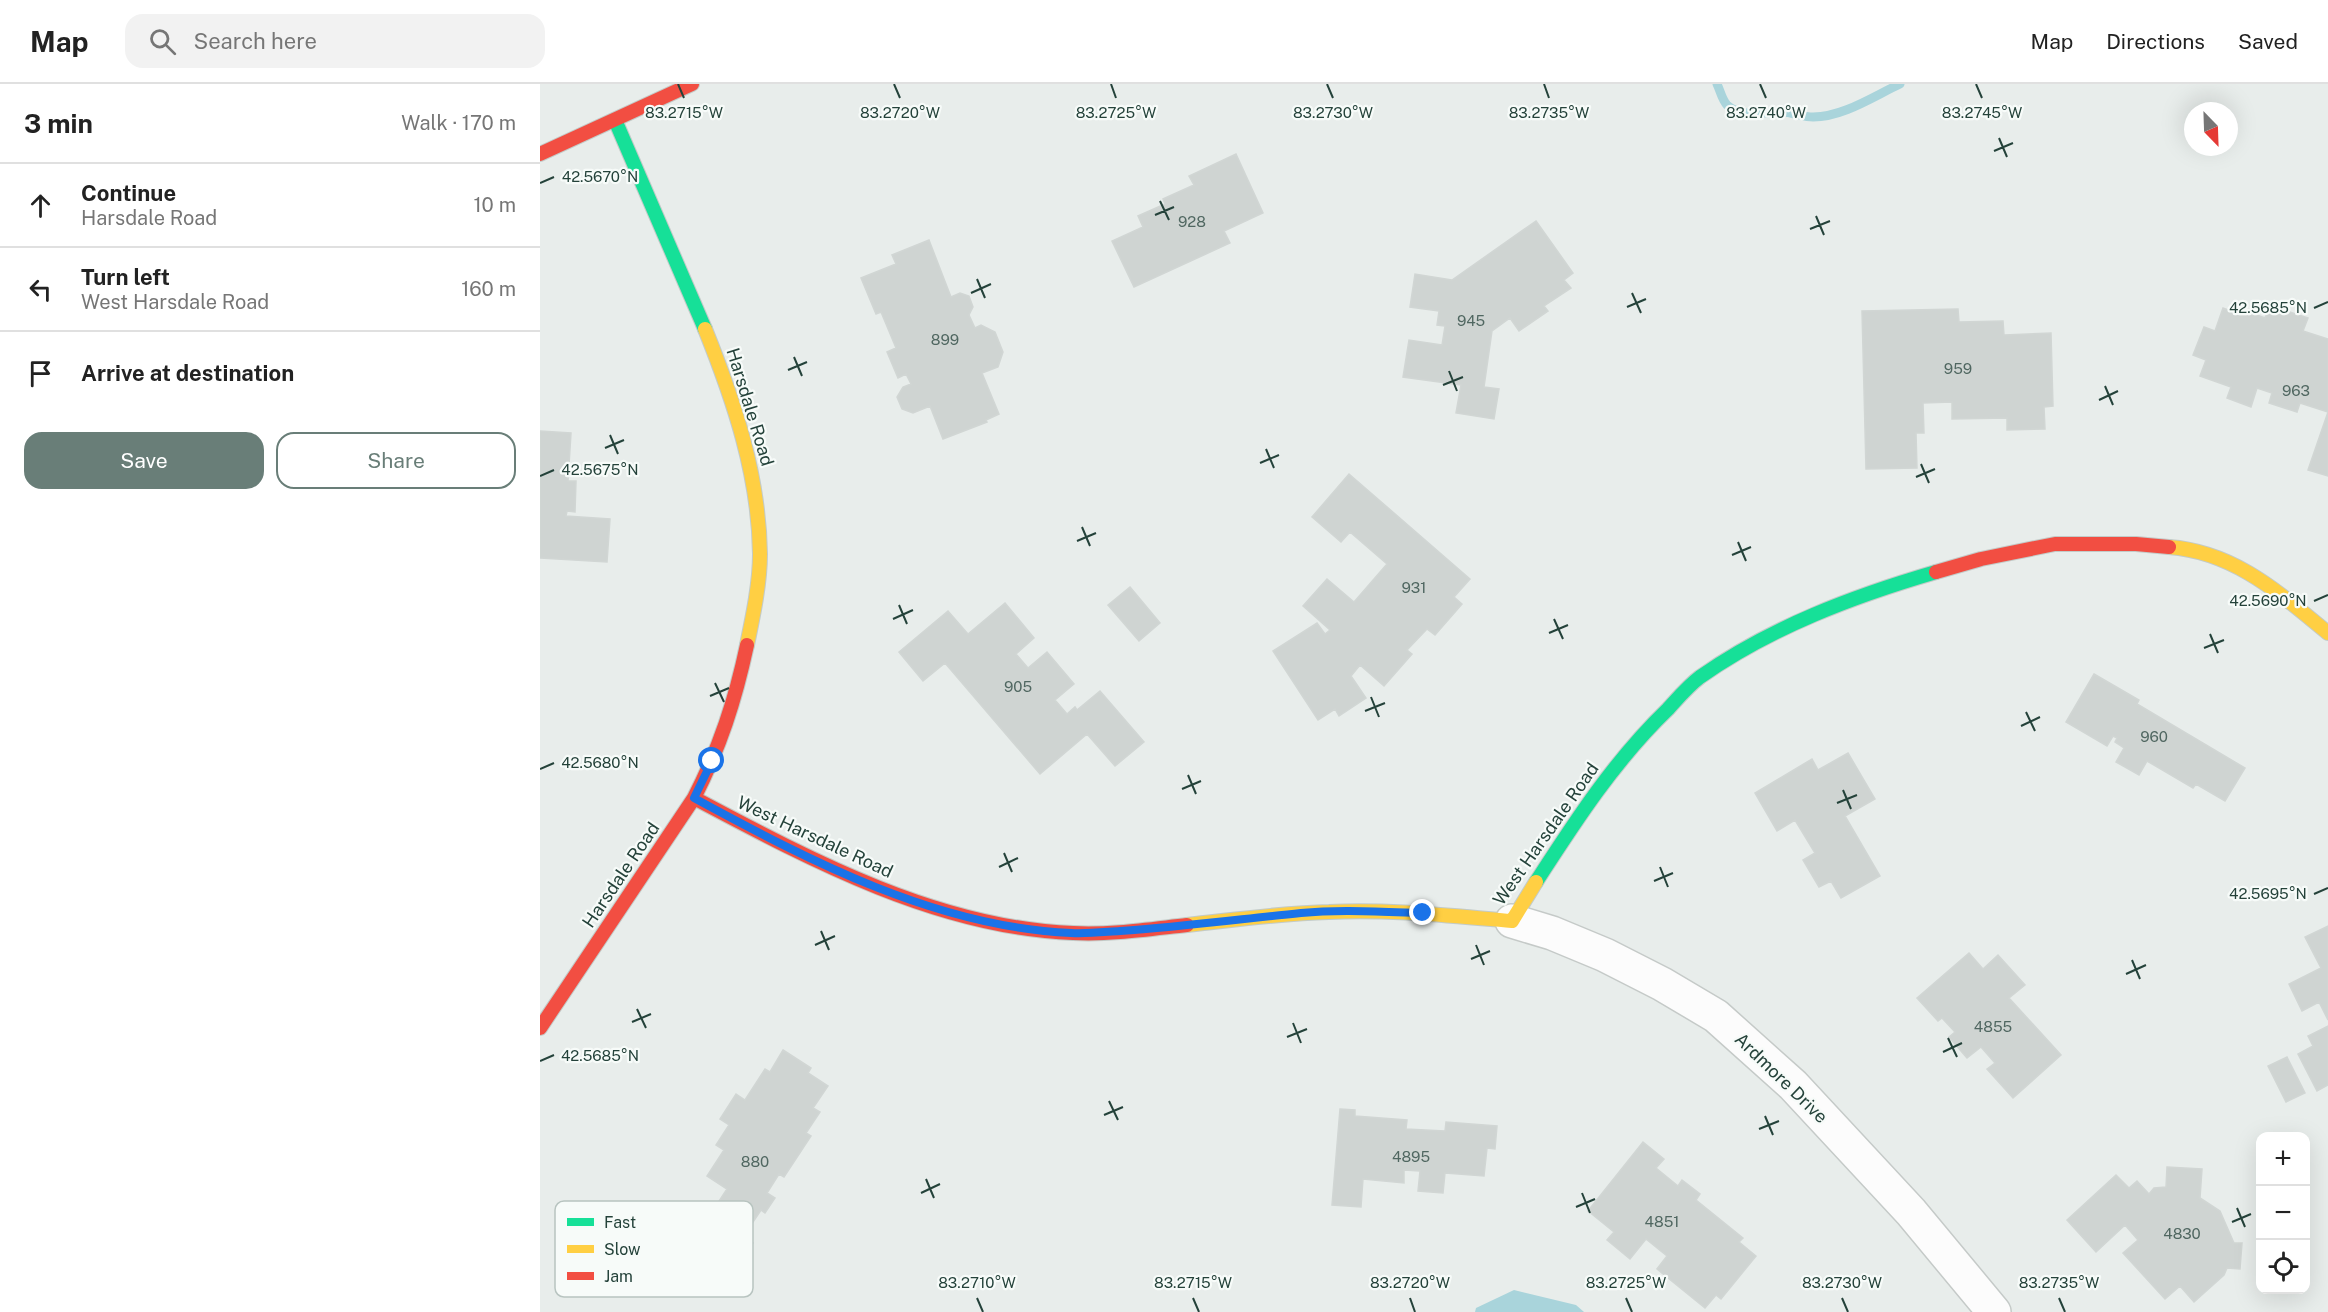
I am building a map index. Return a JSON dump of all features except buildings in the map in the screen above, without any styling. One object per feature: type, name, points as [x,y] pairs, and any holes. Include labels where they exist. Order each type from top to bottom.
[{"type":"street","points":[[540,154],[692,84]]},
{"type":"street","name":"Harsdale Road","points":[[540,1028],[694,798],[712,761],[736,697],[752,622],[760,555],[753,477],[744,439],[724,376],[697,307],[615,120]]},
{"type":"street","name":"West Harsdale Road","points":[[694,798],[762,835],[874,887],[954,913],[1015,927],[1072,933],[1148,929],[1304,913],[1355,911],[1423,913],[1512,921],[1586,805],[1606,777],[1652,724],[1699,678],[1761,641],[1825,609],[1915,578],[2002,555],[2055,544],[2136,544],[2183,548],[2226,560],[2270,585],[2328,633]]},
{"type":"street","name":"Ardmore Drive","points":[[1512,921],[1552,933],[1605,956],[1662,984],[1716,1016],[1793,1085],[1911,1212],[1994,1312]]},
{"type":"water","points":[[1514,1290],[1576,1305],[1584,1312],[1475,1312],[1476,1308]]},
{"type":"waterway","points":[[1717,84],[1725,103],[1739,112],[1785,112],[1813,117],[1847,110],[1900,84]]},
{"type":"traffic: fast","points":[[615,120],[705,329]]},
{"type":"traffic: fast","points":[[1536,882],[1581,813],[1613,770],[1687,688],[1700,677],[1727,659],[1784,628],[1844,603],[1936,572]]},
{"type":"traffic: slow","points":[[705,329],[726,383],[743,439],[759,525],[760,565],[747,645]]},
{"type":"traffic: slow","points":[[2169,547],[2193,550],[2235,566],[2274,590],[2328,633]]},
{"type":"traffic: slow","points":[[1187,925],[1293,914],[1352,911],[1512,921],[1536,882]]},
{"type":"traffic: jam","points":[[540,154],[692,84]]},
{"type":"traffic: jam","points":[[1936,572],[1981,559],[2055,544],[2136,544],[2169,547]]},
{"type":"traffic: jam","points":[[540,1028],[694,798],[726,723],[747,645]]},
{"type":"traffic: jam","points":[[694,798],[830,867],[877,887],[973,919],[1023,928],[1073,933],[1116,932],[1187,925]]},
{"type":"route","points":[[712,761],[694,798],[762,835],[874,887],[954,913],[1015,927],[1072,933],[1148,929],[1304,913],[1355,911],[1423,913]]}]
